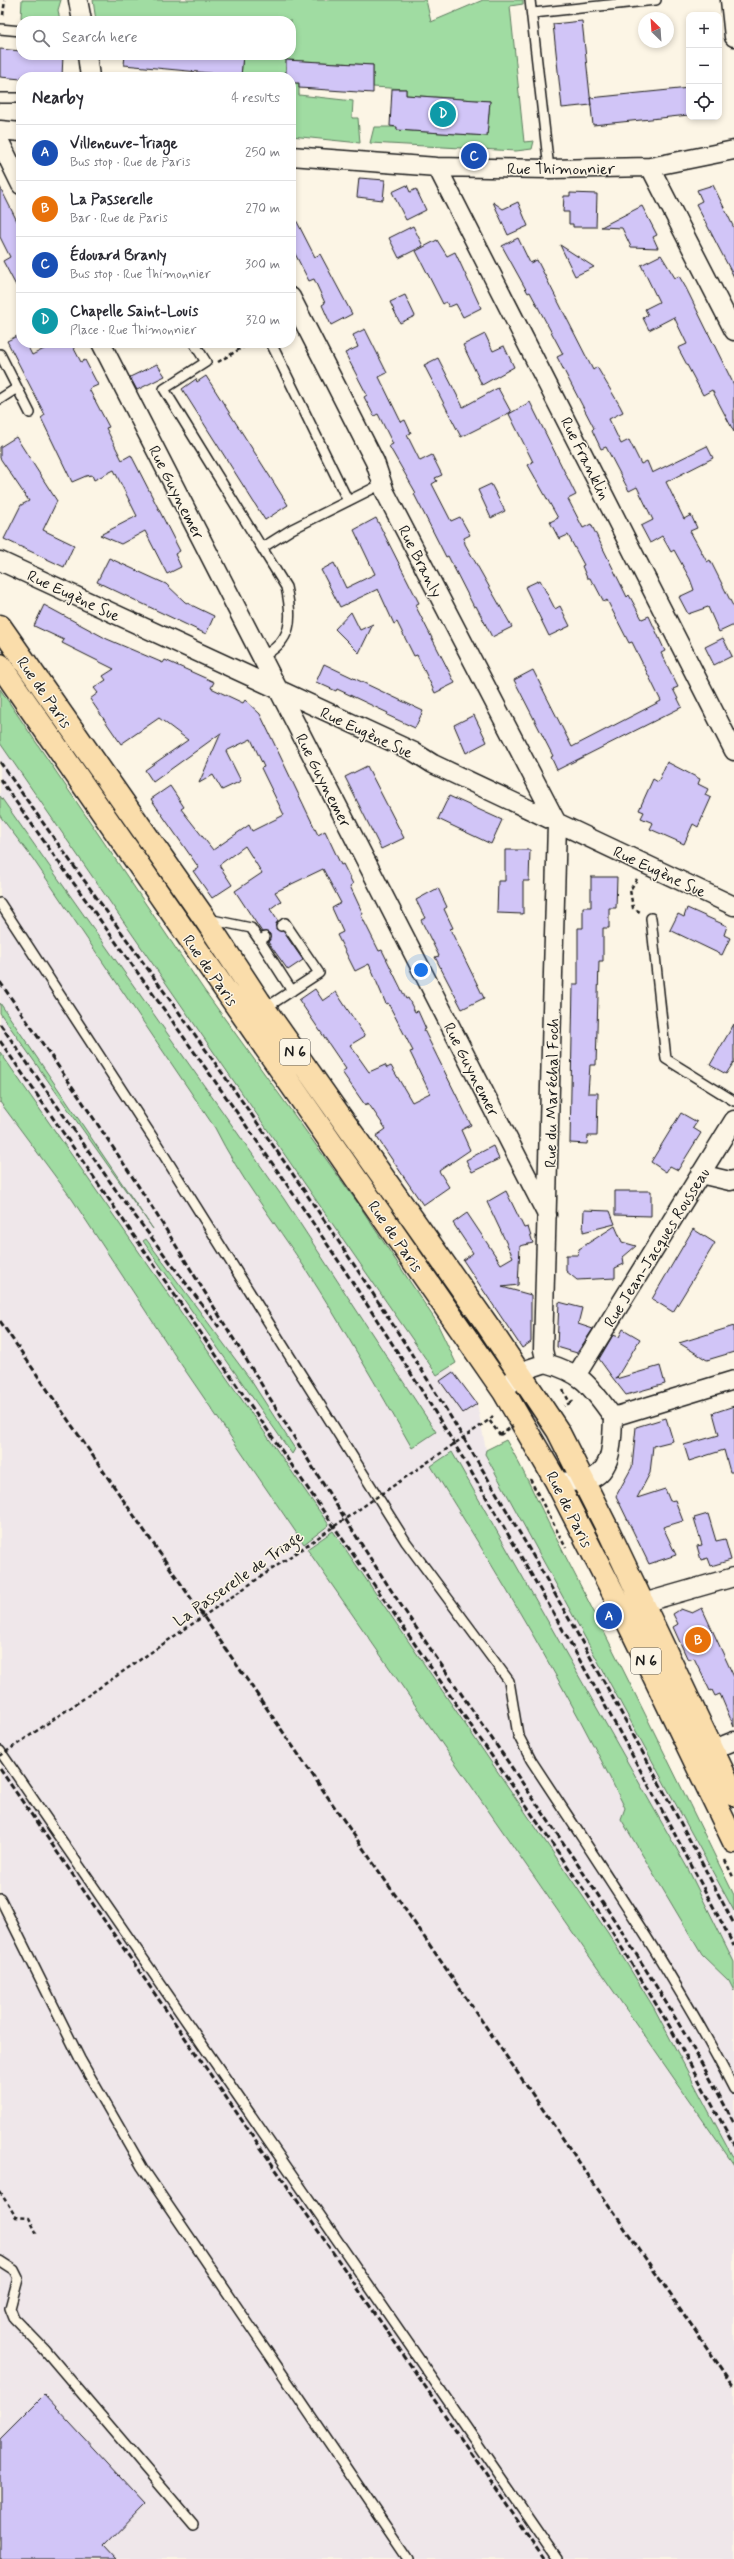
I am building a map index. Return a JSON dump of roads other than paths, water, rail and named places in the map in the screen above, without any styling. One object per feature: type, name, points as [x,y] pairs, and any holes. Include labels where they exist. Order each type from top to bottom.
[{"type":"main road","name":"Rue de Paris","points":[[0,626],[205,919],[264,1009],[519,1372],[558,1431],[643,1603],[733,1792]]},
{"type":"main road","name":"Rue de Paris","points":[[0,665],[504,1392],[556,1481],[619,1604],[729,1851]]},
{"type":"street","points":[[78,0],[81,16]]},
{"type":"street","points":[[730,0],[734,37]]},
{"type":"street","points":[[88,60],[89,72]]},
{"type":"street","points":[[0,130],[16,132]]},
{"type":"street","points":[[0,142],[16,174]]},
{"type":"street","name":"Rue Thimonnier","points":[[296,156],[438,167],[550,169],[650,167],[734,150]]},
{"type":"street","name":"Rue Franklin","points":[[438,167],[734,751]]},
{"type":"street","points":[[650,167],[734,331]]},
{"type":"street","name":"Rue Branly","points":[[296,307],[375,462],[382,484],[557,823]]},
{"type":"street","name":"Rue Guynemer","points":[[103,348],[548,1217]]},
{"type":"street","name":"Rue Eugène Sue","points":[[0,561],[214,661],[230,666],[278,691],[414,752],[433,764],[734,906]]},
{"type":"street","name":"Rue du Maréchal Foch","points":[[546,1362],[543,1350],[548,1217],[557,823]]},
{"type":"street","name":"Rue Jean-Jacques Rousseau","points":[[577,1374],[734,1120]]},
{"type":"street","points":[[700,1174],[730,1181],[734,1180]]},
{"type":"street","points":[[504,1392],[519,1372],[546,1362],[577,1374],[590,1385],[613,1417],[610,1456],[600,1475],[583,1482],[556,1481]]},
{"type":"street","points":[[613,1417],[734,1380]]},
{"type":"street","points":[[643,1603],[734,1577]]},
{"type":"street","points":[[712,1750],[734,1741]]},
{"type":"lane","points":[[530,0],[533,13],[550,169]]},
{"type":"lane","points":[[533,13],[656,0]]},
{"type":"lane","points":[[0,30],[16,31]]},
{"type":"lane","points":[[0,98],[16,98]]},
{"type":"lane","points":[[197,348],[206,362],[164,389],[286,587],[292,613],[286,637],[274,651],[261,658]]},
{"type":"lane","points":[[272,348],[348,501]]},
{"type":"lane","points":[[0,354],[30,413]]},
{"type":"lane","points":[[0,399],[17,388]]},
{"type":"lane","points":[[262,548],[292,529],[382,484]]},
{"type":"lane","points":[[0,903],[155,1141],[406,1542],[509,1681],[518,1735],[531,1760],[639,1925],[718,2057],[734,2089]]},
{"type":"lane","points":[[652,918],[666,1059],[734,1101]]},
{"type":"lane","points":[[205,919],[251,928],[263,939],[280,965],[292,991]]},
{"type":"lane","points":[[264,1009],[319,973],[290,935],[285,923],[281,926]]},
{"type":"lane","points":[[0,1751],[557,2559]]},
{"type":"lane","points":[[0,1898],[80,2059],[142,2168],[408,2559]]},
{"type":"lane","points":[[0,2261],[14,2270],[18,2278],[10,2308],[14,2318],[44,2349],[193,2524]]},
{"type":"railway","points":[[0,762],[294,1176],[342,1246],[435,1391],[568,1617],[734,1924]]},
{"type":"railway","points":[[0,779],[286,1183],[332,1251],[425,1396],[518,1551],[562,1629],[734,1946]]},
{"type":"railway","points":[[0,982],[141,1190],[332,1498],[391,1590],[570,1852],[613,1918],[656,1985],[696,2053],[734,2123]]},
{"type":"railway","points":[[0,1024],[120,1196],[219,1327]]},
{"type":"railway","points":[[0,1041],[606,1922],[670,2027],[734,2145]]},
{"type":"railway","points":[[0,1321],[734,2387]]},
{"type":"railway","points":[[0,1769],[544,2559]]},
{"type":"place","name":"Chapelle Saint-Louis","points":[[443,114]]},
{"type":"place","name":"Édouard Branly","points":[[474,156]]},
{"type":"place","name":"Villeneuve-Triage","points":[[609,1616]]},
{"type":"place","name":"La Passerelle","points":[[698,1640]]}]
